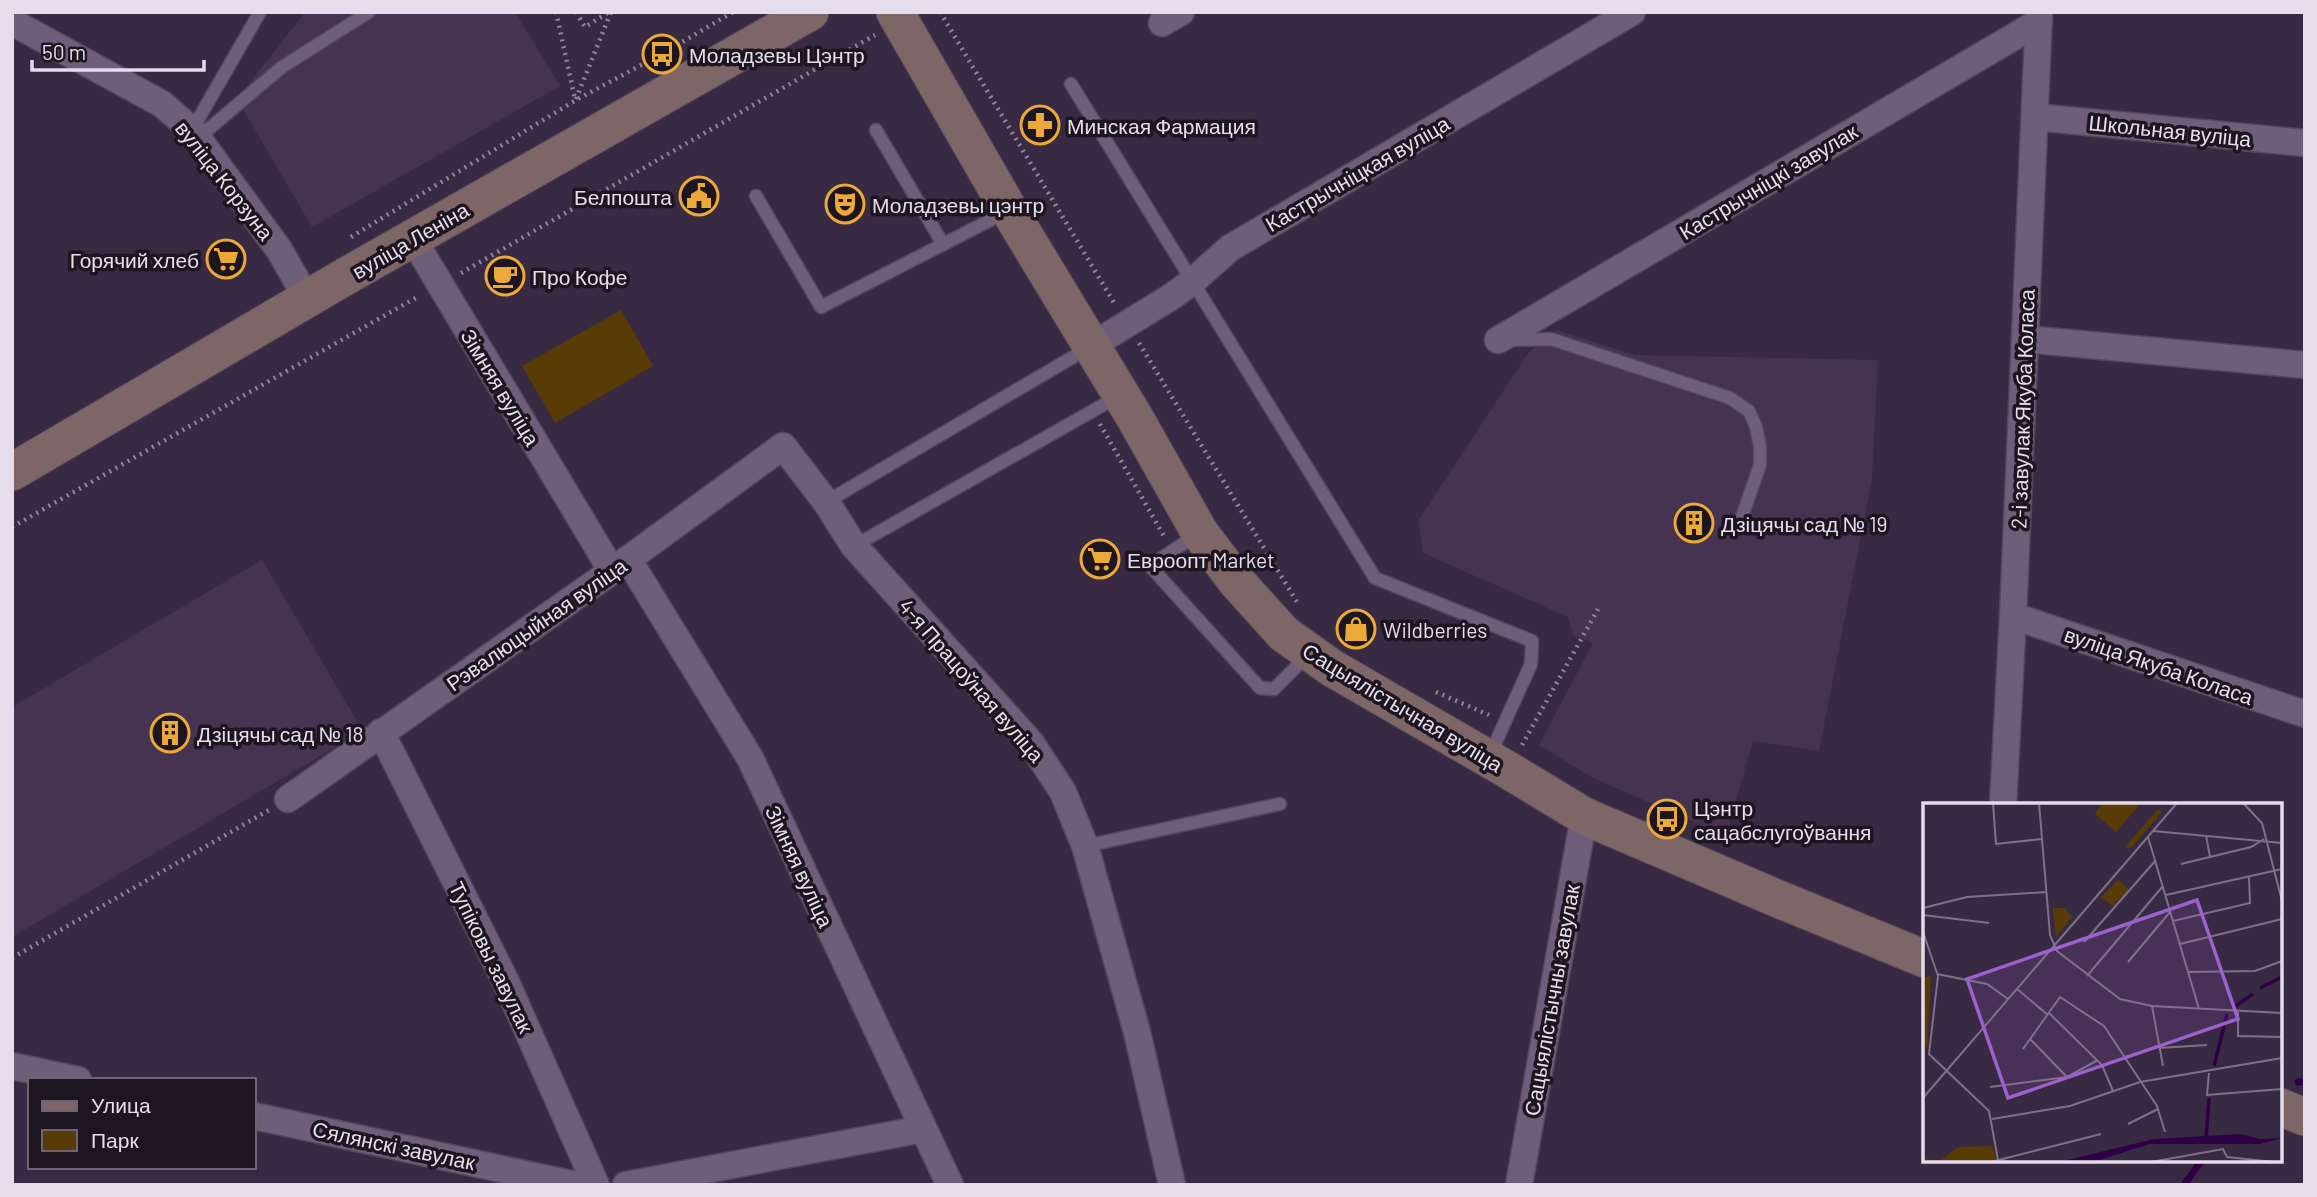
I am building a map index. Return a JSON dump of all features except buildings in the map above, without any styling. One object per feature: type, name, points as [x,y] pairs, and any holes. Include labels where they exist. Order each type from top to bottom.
[{"type":"main road","name":"вуліца Леніна","points":[[12,472],[307,299],[810,12]]},
{"type":"main road","name":"Сацыялістычная вуліца","points":[[895,12],[1200,533],[1237,582],[1284,634],[1310,654],[1584,816],[1923,958]]},
{"type":"main road","points":[[2282,1108],[2305,1117]]},
{"type":"street","name":"Кастрычніцкая вуліца","points":[[1091,346],[1193,281],[1230,248],[1632,12]]},
{"type":"street","name":"2-і завулак Якуба Коласа","points":[[2003,803],[2039,17]]},
{"type":"street","name":"Кастрычніцкі завулак","points":[[1498,340],[2039,17]]},
{"type":"street","name":"вуліца Корзуна","points":[[12,22],[162,104],[195,134],[280,251],[307,299]]},
{"type":"street","name":"Школьная вуліца","points":[[2035,117],[2305,143]]},
{"type":"street","name":"Зімняя вуліца","points":[[413,239],[620,565],[750,758],[950,1185]]},
{"type":"street","points":[[2025,339],[2305,365]]},
{"type":"street","name":"Рэвалюцыйная вуліца","points":[[288,799],[620,565],[783,446]]},
{"type":"street","name":"4-я Працоўная вуліца","points":[[783,446],[826,502],[854,546],[1031,743],[1063,792],[1085,846],[1137,1031],[1172,1185]]},
{"type":"street","name":"вуліца Якуба Коласа","points":[[2013,616],[2305,714]]},
{"type":"street","name":"Тупіковы завулак","points":[[381,732],[506,982],[596,1185]]},
{"type":"street","name":"Сацыялістычны завулак","points":[[1519,1185],[1584,816]]},
{"type":"street","points":[[12,1066],[69,1078]]},
{"type":"street","name":"Сялянскі завулак","points":[[256,1116],[576,1185]]},
{"type":"street","points":[[626,1185],[923,1129]]},
{"type":"lane","points":[[195,134],[260,12]]},
{"type":"lane","points":[[195,134],[282,67],[369,12]]},
{"type":"lane","points":[[1071,84],[1375,578],[1532,640],[1531,664],[1488,759]]},
{"type":"lane","points":[[876,130],[943,244]]},
{"type":"lane","points":[[756,196],[821,307],[1009,210]]},
{"type":"lane","points":[[1498,340],[1551,339],[1730,398],[1749,411],[1756,427],[1760,465],[1738,528]]},
{"type":"lane","points":[[826,502],[1091,346]]},
{"type":"lane","points":[[854,546],[1121,395]]},
{"type":"lane","points":[[1200,533],[1150,566],[1260,688],[1274,689],[1310,654]]},
{"type":"lane","points":[[1085,846],[1280,804]]},
{"type":"path","points":[[556,12],[576,100]]},
{"type":"path","points":[[576,12],[585,27],[610,12]]},
{"type":"path","points":[[576,100],[610,12]]},
{"type":"path","points":[[349,238],[576,100],[733,12]]},
{"type":"path","points":[[940,12],[1303,612]]},
{"type":"path","points":[[1431,690],[1506,723]]},
{"type":"path","points":[[12,958],[288,799]]},
{"type":"shaded area","points":[[302,12],[515,12],[560,86],[312,227],[237,99],[303,15]]},
{"type":"shaded area","points":[[1557,330],[1634,355],[1878,360],[1872,479],[1819,751],[1753,741],[1726,836],[1593,778],[1539,745],[1593,643],[1573,635],[1568,617],[1423,553],[1418,521],[1529,352]]},
{"type":"shaded area","points":[[262,560],[363,731],[12,937],[12,707]]},
{"type":"green space","points":[[621,310],[653,366],[555,423],[522,366]]},
{"type":"waterway","points":[[2298,1082],[2305,1082]]},
{"type":"waterway","points":[[2184,1185],[2201,1162]]},
{"type":"place","name":"Моладзевы Цэнтр","points":[[662,54]]},
{"type":"place","name":"Минская Фармация","points":[[1040,125]]},
{"type":"place","name":"Белпошта","points":[[699,196]]},
{"type":"place","name":"Моладзевы цэнтр","points":[[845,204]]},
{"type":"place","name":"Горячий хлеб","points":[[226,259]]},
{"type":"place","name":"Про Кофе","points":[[505,276]]},
{"type":"place","name":"Дзіцячы сад № 19","points":[[1694,523]]},
{"type":"place","name":"Евроопт Market","points":[[1100,559]]},
{"type":"place","name":"Wildberries","points":[[1356,629]]},
{"type":"place","name":"Дзіцячы сад № 18","points":[[170,733]]},
{"type":"place","name":"Цэнтр сацабслугоўвання","points":[[1667,819]]}]
